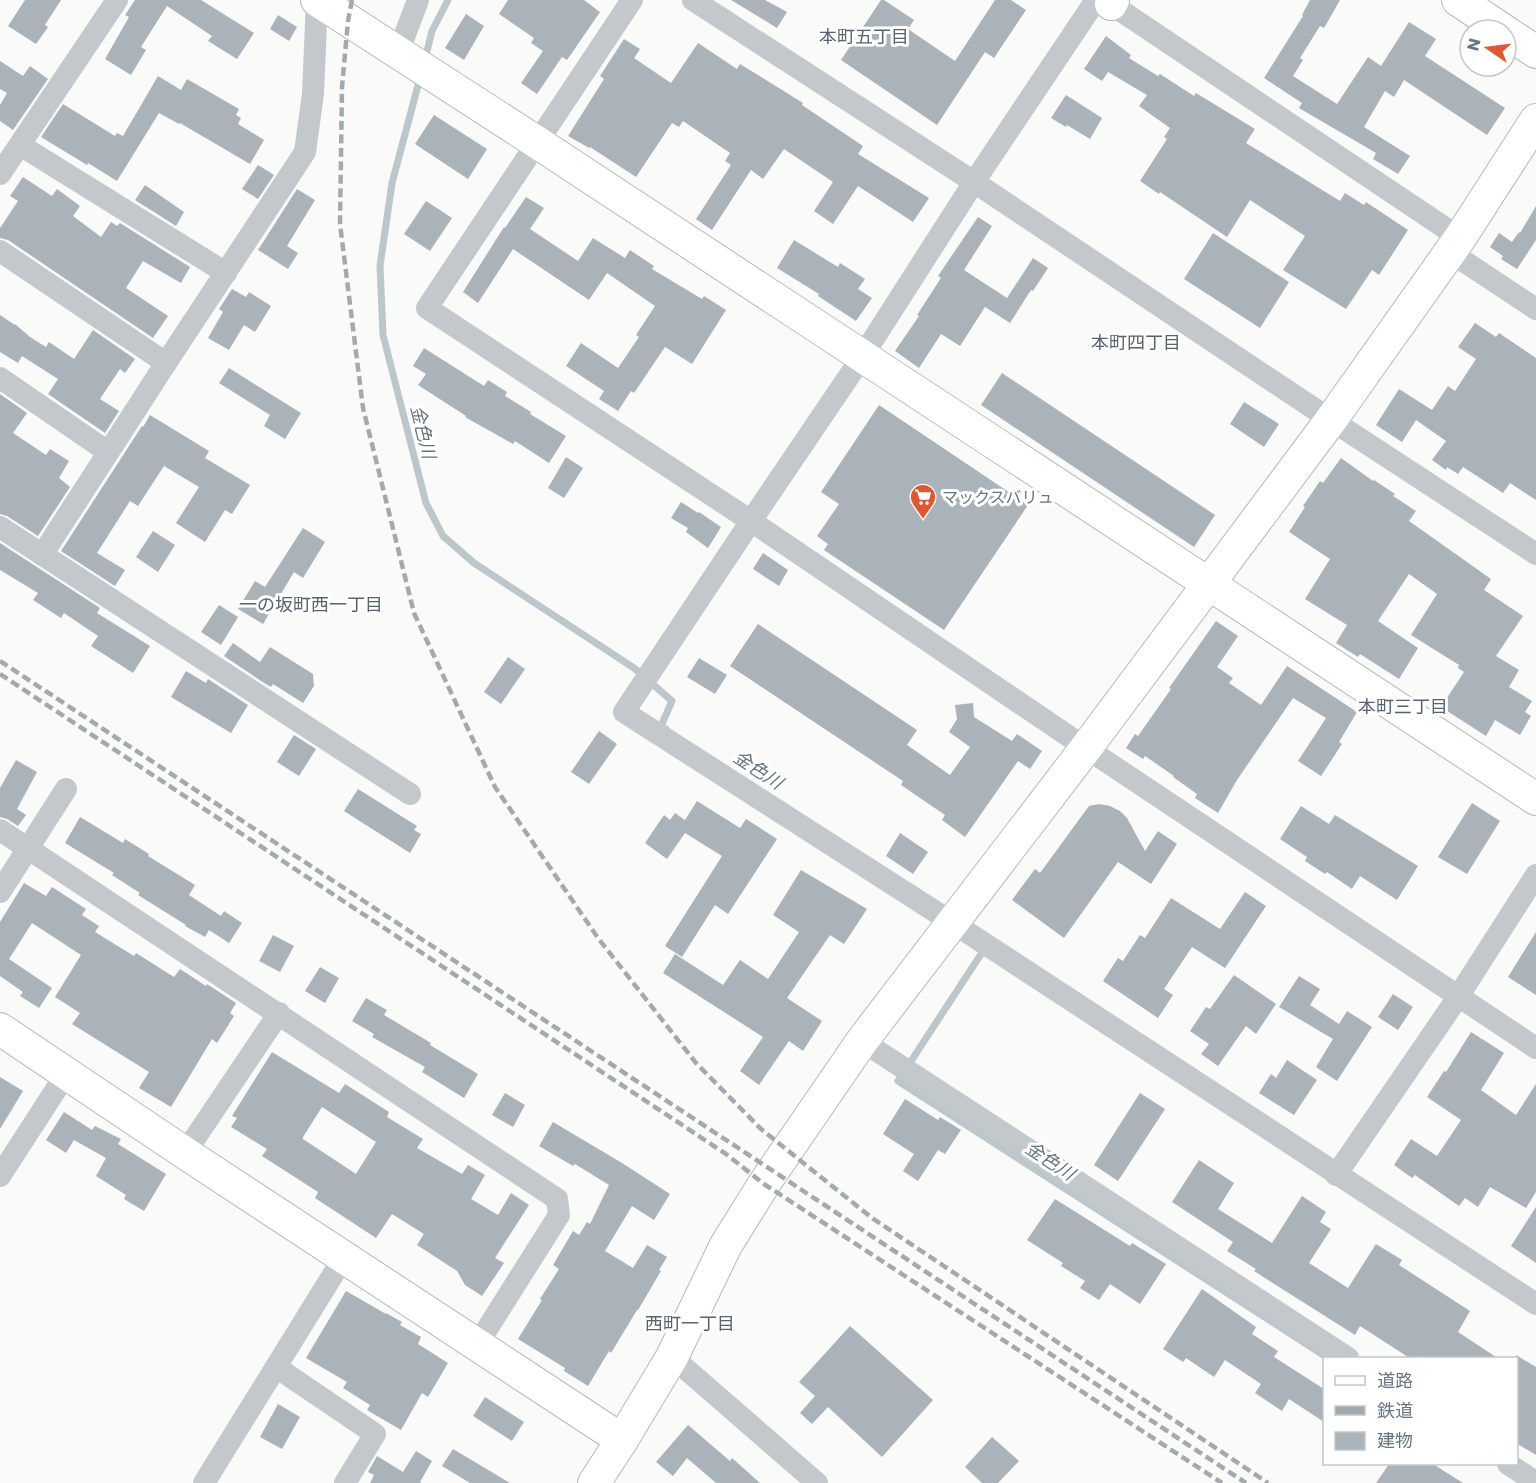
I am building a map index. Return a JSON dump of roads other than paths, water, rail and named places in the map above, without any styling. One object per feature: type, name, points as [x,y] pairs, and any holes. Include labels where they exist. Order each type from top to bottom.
[{"type":"street","points":[[0,174],[117,0]]},
{"type":"street","points":[[317,0],[1536,799]]},
{"type":"street","points":[[42,555],[305,152],[313,94],[317,0]]},
{"type":"street","points":[[398,53],[418,0]]},
{"type":"street","points":[[632,0],[427,308],[751,522],[1536,1048]]},
{"type":"street","points":[[693,0],[974,182],[1536,554]]},
{"type":"street","points":[[1458,0],[1485,18]]},
{"type":"street","points":[[1536,309],[1455,245],[1106,1],[974,182],[862,357],[624,712],[953,923],[1536,1304]]},
{"type":"street","points":[[1518,40],[1536,52]]},
{"type":"street","points":[[594,1483],[672,1357],[726,1245],[764,1184],[862,1041],[1086,748],[1331,420],[1455,245],[1536,120]]},
{"type":"street","points":[[20,145],[226,273]]},
{"type":"street","points":[[0,251],[166,363]]},
{"type":"street","points":[[0,378],[108,452]]},
{"type":"street","points":[[0,527],[410,794]]},
{"type":"street","points":[[0,892],[66,789]]},
{"type":"street","points":[[0,830],[556,1198],[559,1215],[477,1345]]},
{"type":"street","points":[[1336,1175],[1458,997],[1536,875]]},
{"type":"street","points":[[185,1153],[279,1013]]},
{"type":"street","points":[[0,1029],[622,1440]]},
{"type":"street","points":[[862,1041],[1345,1357]]},
{"type":"street","points":[[0,1176],[66,1074]]},
{"type":"street","points":[[204,1483],[344,1257]]},
{"type":"street","points":[[672,1357],[817,1483]]},
{"type":"street","points":[[276,1367],[375,1434],[345,1483]]},
{"type":"street","points":[[1510,1465],[1536,1482]]},
{"type":"waterway","name":"金色川","points":[[425,59],[432,31],[448,0]]},
{"type":"waterway","name":"金色川","points":[[420,78],[392,183],[380,266],[383,335],[426,503],[443,536],[474,563],[634,668],[672,701],[661,726],[666,729]]},
{"type":"waterway","name":"金色川","points":[[985,948],[898,1081],[1326,1357]]},
{"type":"railway","points":[[352,0],[342,87],[340,224],[363,408],[414,613],[495,787],[598,938],[696,1063],[761,1129],[872,1218],[1268,1483]]},
{"type":"railway","points":[[0,661],[1246,1483]]},
{"type":"railway","points":[[0,674],[726,1154],[764,1184],[1222,1483]]},
{"type":"place","name":"マックスバリュ","points":[[923,520]]},
{"type":"district","name":"本町五丁目","points":[[864,37]]},
{"type":"district","name":"本町四丁目","points":[[1136,343]]},
{"type":"district","name":"一の坂町西一丁目","points":[[311,605]]},
{"type":"district","name":"本町三丁目","points":[[1403,707]]},
{"type":"district","name":"西町一丁目","points":[[690,1324]]}]
